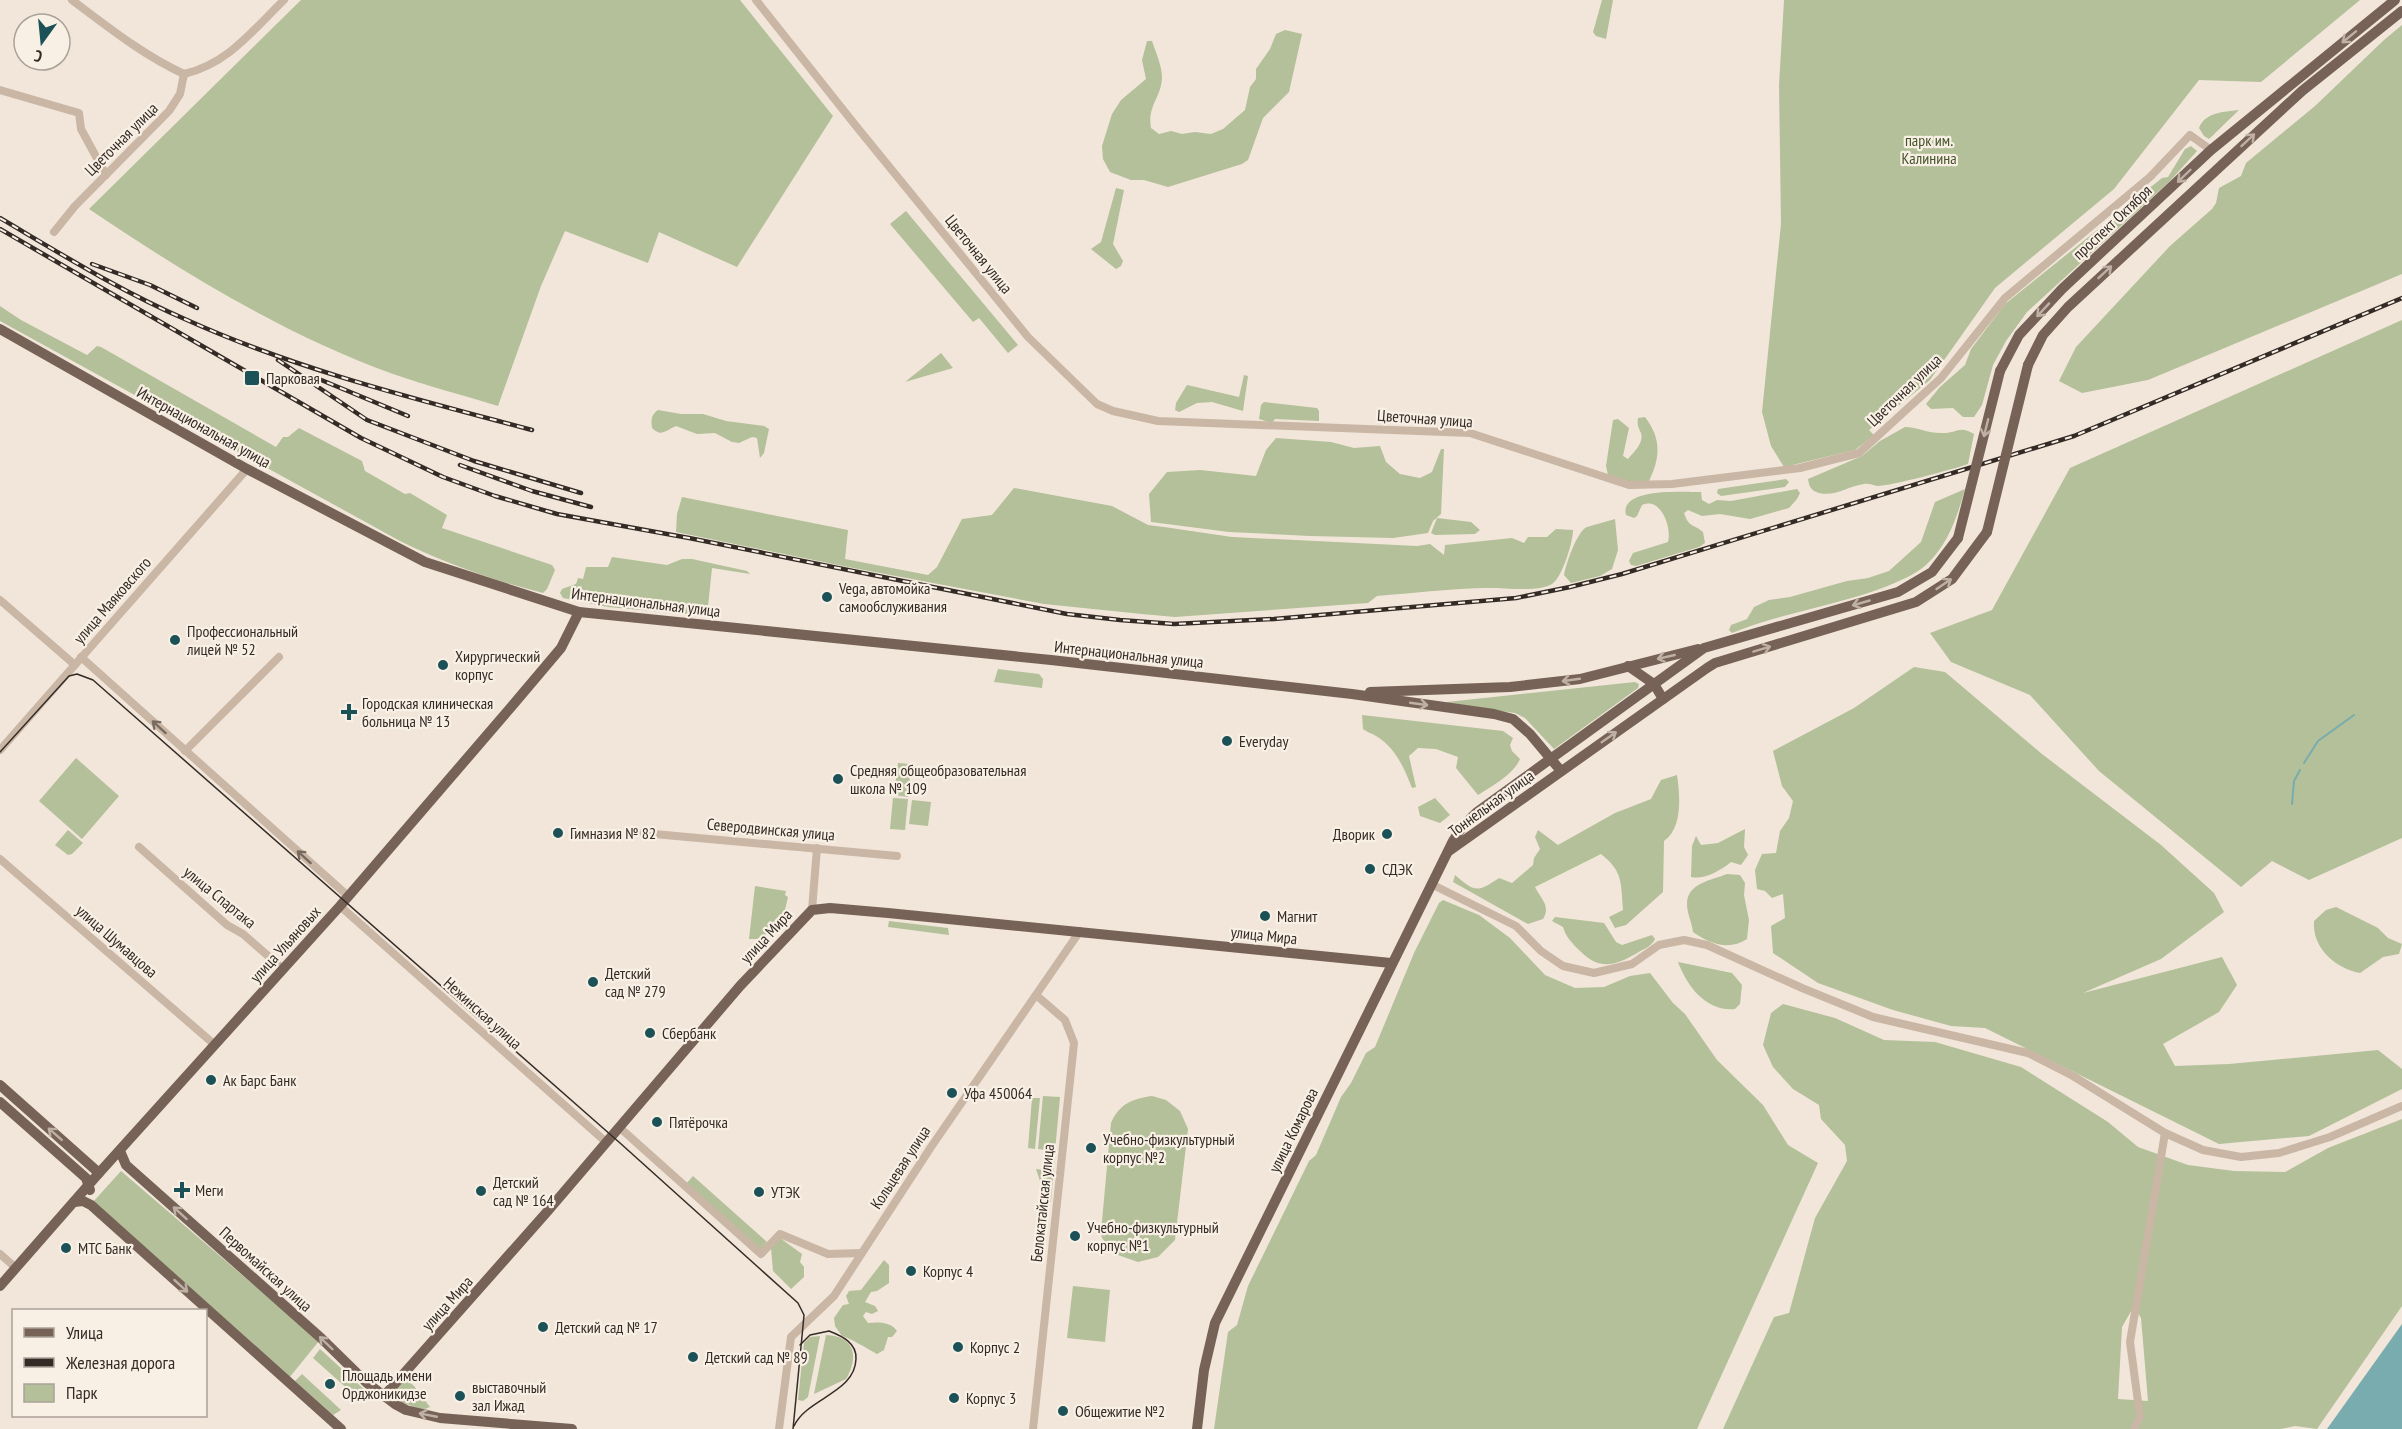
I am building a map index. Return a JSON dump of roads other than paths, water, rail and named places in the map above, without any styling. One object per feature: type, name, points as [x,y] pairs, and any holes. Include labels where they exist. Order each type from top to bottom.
[{"type":"main road","name":"проспект Октября","points":[[1958,538],[2000,371],[2019,335],[2062,289],[2211,150],[2395,0]]},
{"type":"main road","name":"проспект Октября","points":[[1987,532],[2028,364],[2043,335],[2068,307],[2302,91],[2402,11]]},
{"type":"main road","name":"Интернациональная улица","points":[[0,329],[247,469],[425,562],[579,612],[808,634],[1352,694],[1514,719],[1561,771]]},
{"type":"main road","name":"Тоннельная улица","points":[[1447,854],[1715,663],[1916,602],[1952,579],[1987,532]]},
{"type":"main road","name":"Тоннельная улица","points":[[1447,854],[1462,827],[1477,812],[1704,648],[1898,592],[1932,572],[1958,538]]},
{"type":"main road","name":"улица Ульяновых","points":[[0,1286],[340,906],[561,648],[579,612]]},
{"type":"main road","name":"Интернациональная улица","points":[[1352,694],[1379,691],[1510,687],[1580,679],[1704,648]]},
{"type":"main road","points":[[1628,666],[1654,684],[1663,699]]},
{"type":"main road","name":"улица Комарова","points":[[1197,1429],[1204,1370],[1215,1323],[1391,963],[1447,854]]},
{"type":"main road","name":"улица Мира","points":[[384,1396],[546,1213],[740,986],[812,910],[830,908],[858,910],[1391,963]]},
{"type":"main road","points":[[0,1085],[99,1173],[126,1165]]},
{"type":"main road","points":[[0,1102],[86,1178],[89,1184],[91,1205]]},
{"type":"main road","name":"Первомайская улица","points":[[120,1151],[126,1165],[321,1338],[367,1383],[395,1404],[421,1414],[572,1429]]},
{"type":"main road","points":[[74,1202],[83,1201],[91,1205],[341,1429]]},
{"type":"street","points":[[72,0],[138,49],[184,74],[204,69],[223,58],[284,0]]},
{"type":"street","name":"Цветочная улица","points":[[756,0],[1028,337],[1097,404],[1113,411],[1158,421],[1470,433],[1629,485],[1672,484],[1800,468],[1859,453],[1941,378],[2005,298],[2150,177],[2190,135],[2211,150]]},
{"type":"street","name":"Цветочная улица","points":[[54,232],[75,206],[170,111],[180,94],[184,74]]},
{"type":"street","points":[[0,90],[79,113],[81,129],[106,175]]},
{"type":"street","name":"улица Маяковского","points":[[0,750],[247,469]]},
{"type":"street","points":[[0,600],[75,665]]},
{"type":"street","points":[[81,657],[348,896]]},
{"type":"street","points":[[185,751],[279,657]]},
{"type":"street","name":"Северодвинская улица","points":[[643,833],[897,856]]},
{"type":"street","name":"улица Спартака","points":[[140,847],[227,925],[243,934],[283,969]]},
{"type":"street","points":[[812,910],[817,848]]},
{"type":"street","name":"улица Шумавцова","points":[[0,859],[214,1045]]},
{"type":"street","points":[[1431,884],[1516,926],[1541,951],[1563,966],[1594,973],[1632,964],[1659,945],[1684,940],[1707,945],[1873,1017],[2028,1053],[2073,1076],[2165,1133],[2203,1150],[2241,1157],[2279,1153],[2330,1137],[2402,1106]]},
{"type":"street","name":"Нежинская улица","points":[[340,906],[606,1142]]},
{"type":"street","name":"Кольцевая улица","points":[[779,1429],[791,1337],[834,1296],[931,1147],[1080,931]]},
{"type":"street","name":"Белокатайская улица","points":[[1033,1429],[1074,1043],[1065,1020],[1036,995]]},
{"type":"street","points":[[619,1127],[761,1254],[780,1234],[828,1254],[861,1253]]},
{"type":"street","points":[[2134,1429],[2140,1417],[2130,1342],[2165,1133]]},
{"type":"street","points":[[0,1254],[16,1268]]},
{"type":"water","points":[[2402,1324],[2402,1429],[2327,1429]]},
{"type":"waterway","points":[[2304,763],[2318,741],[2354,715]]},
{"type":"waterway","points":[[2292,804],[2294,781],[2300,770]]},
{"type":"tram line","points":[[0,752],[69,676],[77,674],[93,680],[620,1143],[798,1303],[804,1315],[793,1429]]},
{"type":"tram line","points":[[794,1426],[809,1408],[848,1380],[854,1370],[856,1359],[856,1353],[851,1344],[829,1331],[810,1335],[800,1345]]},
{"type":"railway","points":[[0,218],[139,297],[229,338],[314,369],[532,430]]},
{"type":"railway","points":[[0,229],[361,438],[443,477],[495,496],[557,514],[689,538],[1067,614],[1174,624],[1274,619],[1516,598],[1622,574],[2074,436],[2402,298]]},
{"type":"railway","points":[[92,264],[150,285],[197,308]]},
{"type":"railway","points":[[278,360],[367,420],[474,461],[581,493]]},
{"type":"railway","points":[[314,377],[408,416]]},
{"type":"railway","points":[[460,465],[532,491],[591,507]]},
{"type":"place","name":"Парковая","points":[[252,378]]},
{"type":"place","name":"Vega, автомойка самообслуживания","points":[[827,597]]},
{"type":"place","name":"Профессиональный лицей № 52","points":[[175,640]]},
{"type":"place","name":"Хирургический корпус","points":[[443,665]]},
{"type":"place","name":"Городская клиническая больница № 13","points":[[349,712]]},
{"type":"place","name":"Everyday","points":[[1227,741]]},
{"type":"place","name":"Средняя общеобразовательная школа № 109","points":[[838,779]]},
{"type":"place","name":"Гимназия № 82","points":[[558,833]]},
{"type":"place","name":"Дворик","points":[[1387,834]]},
{"type":"place","name":"СДЭК","points":[[1370,869]]},
{"type":"place","name":"Магнит","points":[[1265,916]]},
{"type":"place","name":"Детский сад № 279","points":[[593,982]]},
{"type":"place","name":"Сбербанк","points":[[650,1033]]},
{"type":"place","name":"Ак Барс Банк","points":[[211,1080]]},
{"type":"place","name":"Уфа 450064","points":[[952,1093]]},
{"type":"place","name":"Пятёрочка","points":[[657,1122]]},
{"type":"place","name":"Учебно-физкультурный корпус №2","points":[[1091,1148]]},
{"type":"place","name":"Меги","points":[[182,1190]]},
{"type":"place","name":"Детский сад № 164","points":[[481,1191]]},
{"type":"place","name":"УТЭК","points":[[759,1192]]},
{"type":"place","name":"Учебно-физкультурный корпус №1","points":[[1075,1236]]},
{"type":"place","name":"МТС Банк","points":[[66,1248]]},
{"type":"place","name":"Корпус 4","points":[[911,1271]]},
{"type":"place","name":"Детский сад № 17","points":[[543,1327]]},
{"type":"place","name":"Корпус 2","points":[[958,1347]]},
{"type":"place","name":"Детский сад № 89","points":[[693,1357]]},
{"type":"place","name":"Площадь имени Орджоникидзе","points":[[330,1384]]},
{"type":"place","name":"выставочный зал Ижад","points":[[460,1396]]},
{"type":"place","name":"Корпус 3","points":[[954,1398]]},
{"type":"place","name":"Общежитие №2","points":[[1063,1411]]},
{"type":"park label","name":"парк им. Калинина","points":[[1929,149]]}]
